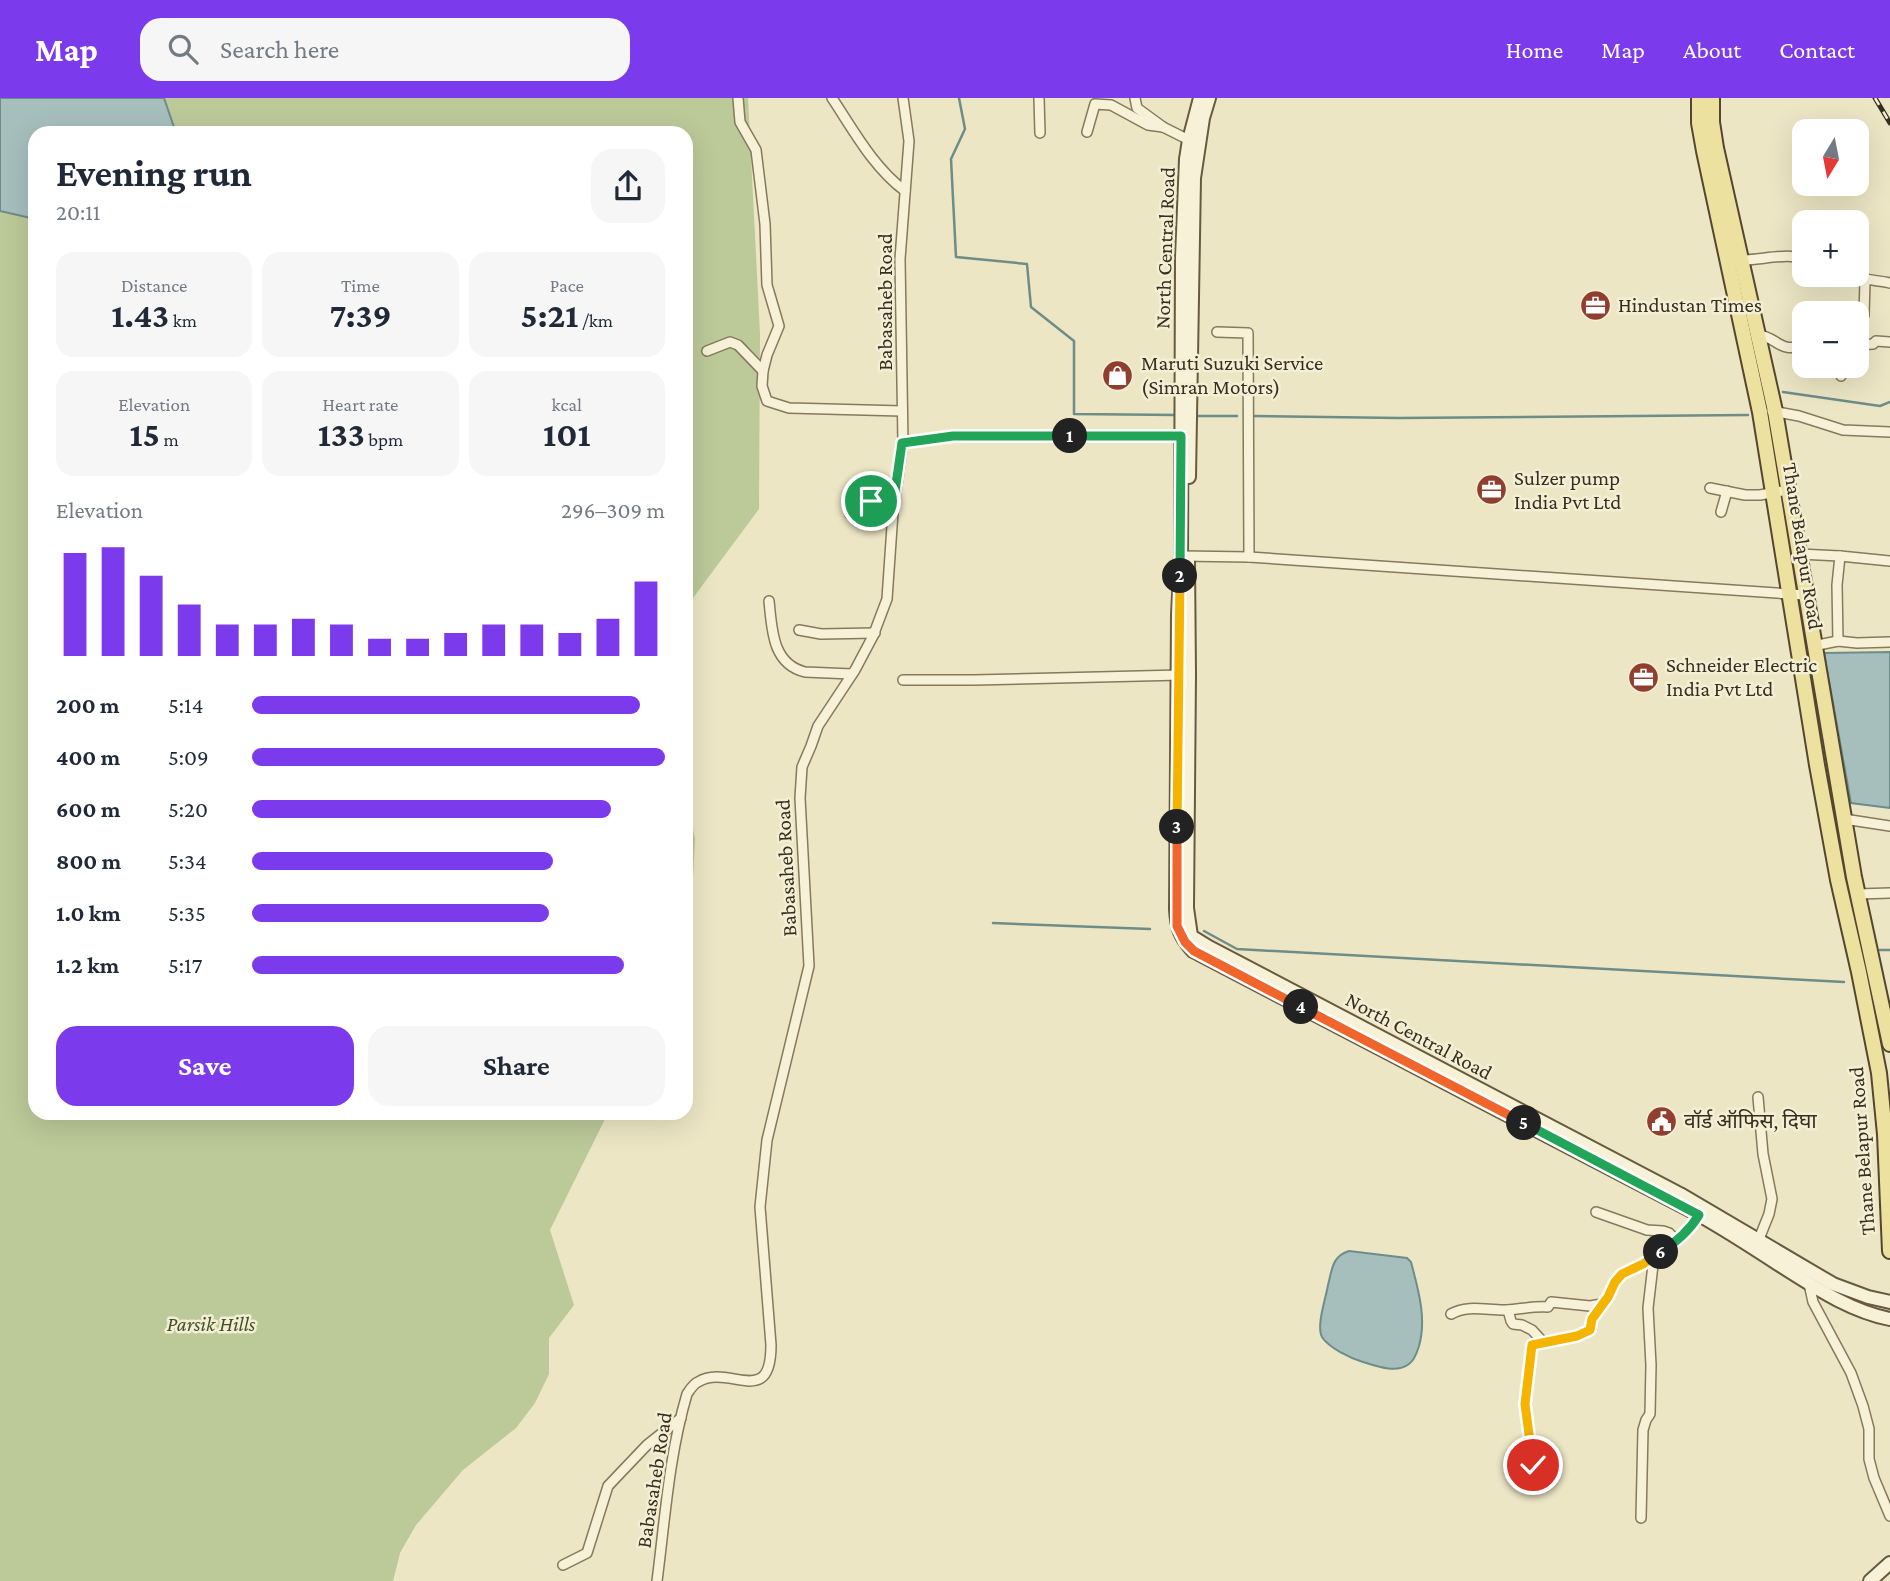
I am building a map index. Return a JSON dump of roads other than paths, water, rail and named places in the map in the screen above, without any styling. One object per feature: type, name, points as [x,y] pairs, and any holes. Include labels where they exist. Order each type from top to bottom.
[{"type":"main road","name":"North Central Road","points":[[1184,432],[1182,257],[1186,159],[1200,98]]},
{"type":"main road","name":"North Central Road","points":[[1209,98],[1203,118],[1194,178],[1184,432],[1184,556],[1178,615],[1184,675],[1177,926],[1194,951],[1701,1211],[1833,1284],[1890,1302]]},
{"type":"main road","name":"Thane Belapur Road","points":[[1699,98],[1699,123],[1704,151],[1758,335],[1780,491],[1789,594],[1798,649],[1836,867],[1879,1073],[1885,1134],[1890,1251]]},
{"type":"main road","name":"Thane Belapur Road","points":[[1712,98],[1712,122],[1735,260],[1767,411]]},
{"type":"main road","name":"Thane Belapur Road","points":[[1780,491],[1798,554],[1858,894],[1886,1002],[1890,1044]]},
{"type":"main road","name":"North Central Road","points":[[1757,1244],[1809,1284],[1853,1308],[1890,1319]]},
{"type":"main road","points":[[1870,1581],[1890,1563]]},
{"type":"street","points":[[738,98],[740,122],[756,150],[765,225],[767,285],[779,326],[763,371],[762,386],[767,401],[789,408],[902,411]]},
{"type":"street","points":[[832,98],[874,162],[890,180],[905,191]]},
{"type":"street","points":[[839,109],[842,98]]},
{"type":"street","name":"Babasaheb Road","points":[[657,1581],[667,1485],[687,1394],[695,1383],[707,1378],[719,1377],[747,1382],[760,1378],[768,1373],[771,1362],[760,1207],[767,1140],[809,966],[800,798],[802,767],[818,726],[852,674],[875,632],[887,599],[894,498],[902,443],[901,259],[909,141],[903,98]]},
{"type":"street","points":[[1039,98],[1041,133]]},
{"type":"street","points":[[1135,98],[1136,108],[1163,127],[1189,140]]},
{"type":"street","points":[[1087,132],[1095,104],[1111,105],[1148,125],[1163,127]]},
{"type":"street","points":[[1735,260],[1792,256]]},
{"type":"street","points":[[1869,281],[1890,283]]},
{"type":"street","points":[[1217,332],[1248,333],[1249,557]]},
{"type":"street","points":[[1758,335],[1767,336],[1780,345],[1792,348]]},
{"type":"street","points":[[1869,344],[1876,341],[1890,342]]},
{"type":"street","points":[[707,351],[730,342],[738,345],[763,371]]},
{"type":"street","points":[[1767,411],[1799,416],[1843,430],[1890,432]]},
{"type":"street","points":[[902,443],[953,436],[1184,432]]},
{"type":"street","points":[[1710,488],[1752,495],[1780,491]]},
{"type":"street","points":[[1721,512],[1727,491]]},
{"type":"street","points":[[850,514],[852,506],[863,507],[864,500],[871,501],[871,497],[894,498]]},
{"type":"street","points":[[868,512],[893,512]]},
{"type":"street","points":[[1798,554],[1890,561]]},
{"type":"street","points":[[1184,556],[1249,557],[1805,595]]},
{"type":"street","points":[[1838,641],[1837,585],[1840,556]]},
{"type":"street","points":[[769,601],[771,625],[782,659],[805,672],[852,674]]},
{"type":"street","points":[[799,629],[821,634],[875,632]]},
{"type":"street","points":[[1798,649],[1838,641],[1890,642]]},
{"type":"street","points":[[903,680],[1184,675]]},
{"type":"street","points":[[1844,819],[1890,826]]},
{"type":"street","points":[[1858,894],[1890,893]]},
{"type":"street","points":[[1757,1244],[1772,1199],[1763,1154],[1758,1097]]},
{"type":"street","points":[[1533,1465],[1525,1404],[1532,1345],[1577,1336],[1590,1330],[1592,1319],[1622,1274],[1648,1261],[1677,1241],[1691,1227],[1701,1211]]},
{"type":"street","points":[[1596,1212],[1647,1230],[1669,1233],[1677,1241]]},
{"type":"street","points":[[1642,1518],[1643,1430],[1650,1414],[1648,1308],[1653,1265],[1648,1261]]},
{"type":"street","points":[[1809,1284],[1813,1302],[1851,1373],[1863,1406],[1869,1429],[1868,1459],[1890,1516]]},
{"type":"street","points":[[1451,1314],[1466,1309],[1548,1307],[1551,1302],[1590,1306],[1604,1303]]},
{"type":"street","points":[[1508,1310],[1513,1324],[1532,1330],[1544,1343]]},
{"type":"street","points":[[564,1565],[587,1553],[608,1486],[647,1446],[681,1418]]},
{"type":"water","points":[[0,98],[164,98],[174,126],[28,126],[28,217],[0,211]]},
{"type":"water","points":[[1890,652],[1890,808],[1851,803],[1824,653]]},
{"type":"water","points":[[1349,1251],[1407,1258],[1411,1262],[1421,1304],[1422,1325],[1416,1356],[1404,1367],[1386,1368],[1358,1360],[1335,1349],[1322,1337],[1321,1319],[1332,1269],[1339,1256]]},
{"type":"waterway","points":[[959,98],[965,129],[951,159],[956,257],[1027,264],[1031,307],[1074,341],[1074,414],[1176,415]]},
{"type":"waterway","points":[[1783,392],[1880,406],[1890,402]]},
{"type":"waterway","points":[[1253,416],[1399,418],[1748,415]]},
{"type":"waterway","points":[[1198,416],[1237,416]]},
{"type":"waterway","points":[[993,923],[1150,929]]},
{"type":"waterway","points":[[1204,931],[1237,949],[1844,982]]},
{"type":"waterway","points":[[1880,950],[1890,950]]},
{"type":"railway","points":[[1875,98],[1890,123]]},
{"type":"place","name":"Hindustan Times","points":[[1595,305]]},
{"type":"place","name":"Maruti Suzuki Service (Simran Motors)","points":[[1118,375]]},
{"type":"place","name":"Sulzer pump India Pvt Ltd","points":[[1491,490]]},
{"type":"place","name":"Schneider Electric India Pvt Ltd","points":[[1643,677]]},
{"type":"place","name":"वॉर्ड ऑफिस, दिघा","points":[[1661,1121]]},
{"type":"park label","name":"Parsik Hills","points":[[211,1324]]}]
